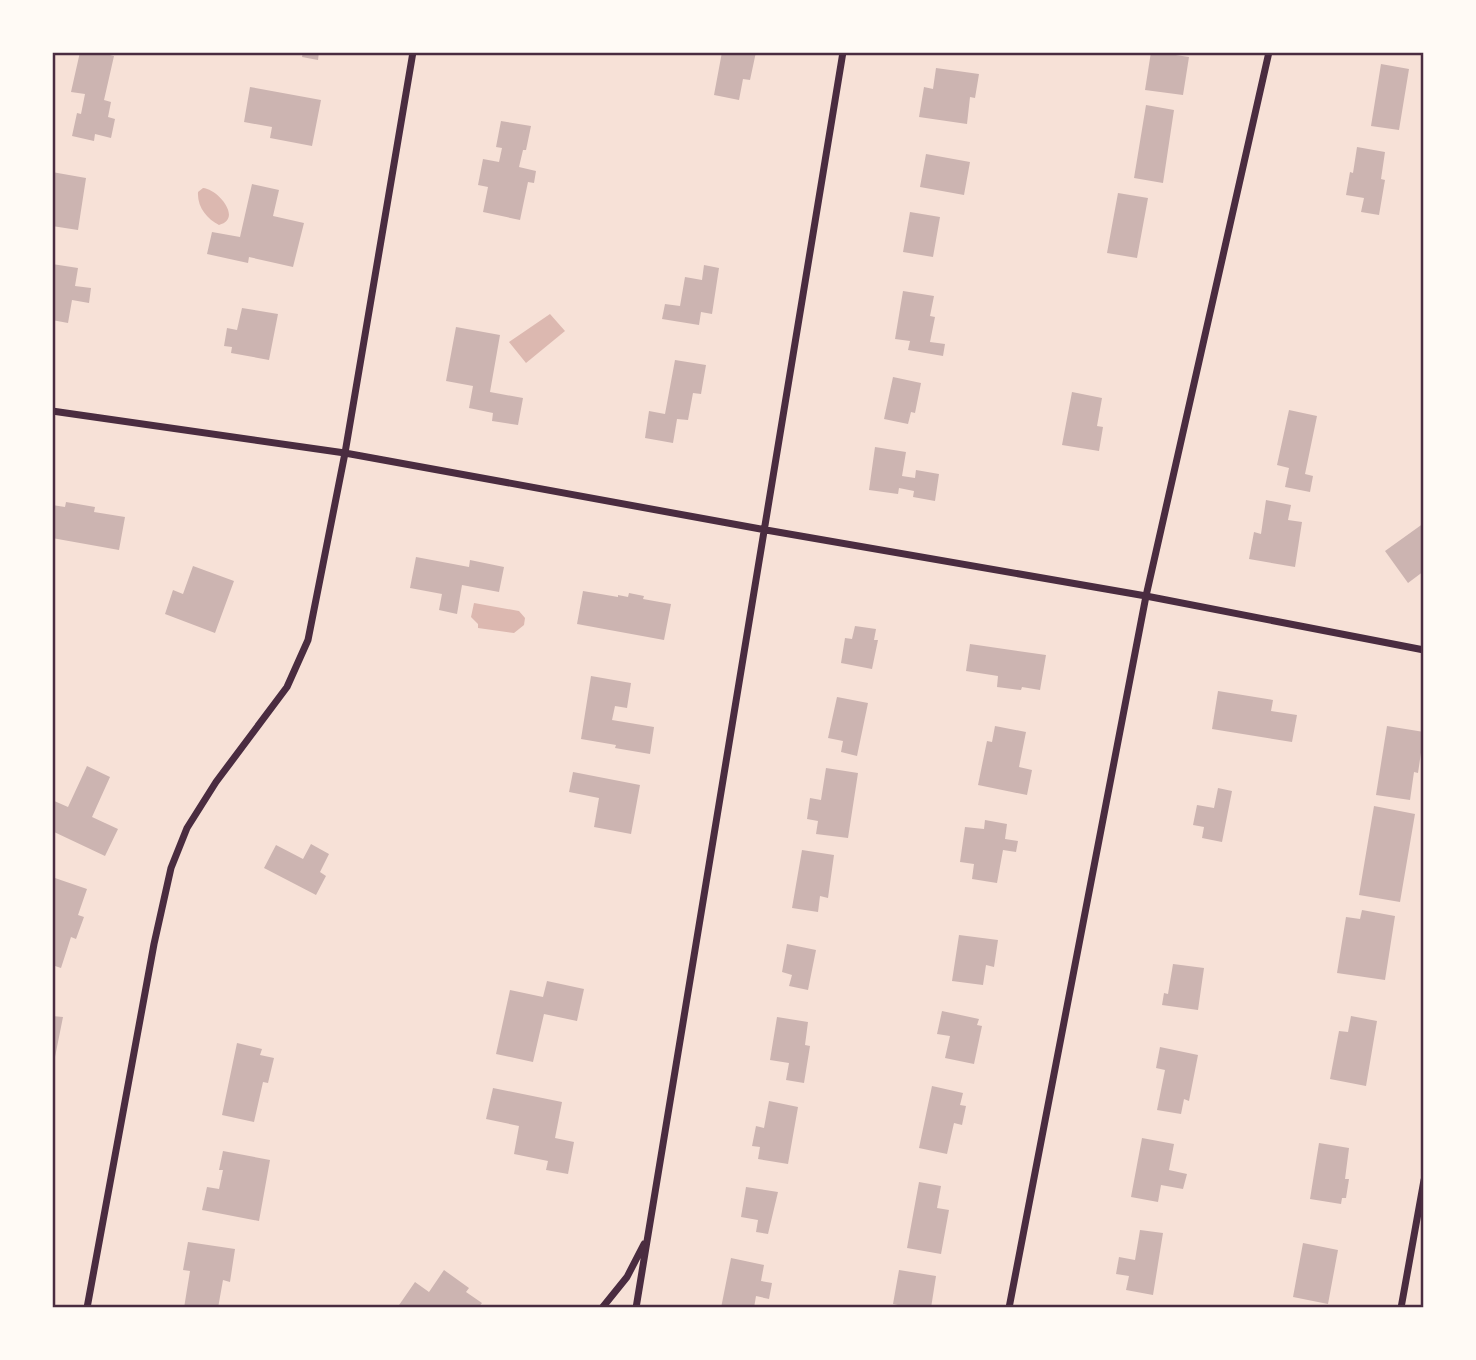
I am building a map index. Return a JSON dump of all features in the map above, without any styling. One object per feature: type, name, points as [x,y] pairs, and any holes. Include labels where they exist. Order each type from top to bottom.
[{"type":"street","points":[[87,1307],[154,944],[171,868],[187,828],[216,782],[287,688],[308,640],[345,453],[413,52]]},
{"type":"street","points":[[636,1307],[843,52]]},
{"type":"street","points":[[1009,1307],[1146,596],[1269,52]]},
{"type":"street","points":[[52,411],[345,453],[1146,596],[1423,650]]},
{"type":"street","points":[[1401,1307],[1423,1180]]},
{"type":"street","points":[[602,1307],[627,1277],[648,1238]]},
{"type":"shaded area","points":[[203,188],[215,193],[226,205],[229,217],[226,222],[219,225],[204,212],[198,197],[198,192]]},
{"type":"shaded area","points":[[550,314],[565,331],[526,363],[509,342]]},
{"type":"shaded area","points":[[474,603],[519,611],[525,618],[524,625],[514,633],[478,628],[478,624],[471,617]]},
{"type":"building","points":[[80,52],[114,56],[104,100],[111,102],[108,117],[115,119],[111,138],[95,134],[94,141],[72,136],[85,94],[71,92]]},
{"type":"building","points":[[303,52],[319,52],[318,60],[302,57]]},
{"type":"building","points":[[722,52],[756,52],[750,80],[743,79],[739,100],[714,95]]},
{"type":"building","points":[[1151,52],[1170,52],[1169,54],[1189,57],[1183,95],[1145,90]]},
{"type":"building","points":[[1381,64],[1409,69],[1399,130],[1371,126]]},
{"type":"building","points":[[936,68],[979,74],[975,98],[970,97],[967,124],[919,117],[924,87],[933,89]]},
{"type":"building","points":[[250,87],[321,100],[312,146],[270,138],[272,127],[244,122]]},
{"type":"building","points":[[1146,105],[1174,110],[1163,183],[1134,178]]},
{"type":"building","points":[[501,121],[531,126],[519,167],[536,171],[534,183],[528,182],[520,220],[483,212],[488,187],[478,185],[483,159],[499,162],[502,148],[496,147]]},
{"type":"building","points":[[1357,147],[1385,152],[1381,179],[1385,180],[1379,215],[1361,212],[1364,198],[1346,195]]},
{"type":"building","points":[[926,154],[970,162],[964,195],[920,187]]},
{"type":"building","points":[[52,172],[86,178],[78,230],[52,226]]},
{"type":"building","points":[[252,184],[279,190],[273,216],[304,223],[293,267],[249,257],[248,263],[207,254],[212,232],[240,237]]},
{"type":"building","points":[[1118,193],[1148,198],[1137,258],[1107,253]]},
{"type":"building","points":[[910,212],[940,217],[933,257],[903,252]]},
{"type":"building","points":[[52,264],[78,268],[75,286],[91,288],[89,303],[72,300],[68,323],[52,320]]},
{"type":"building","points":[[704,265],[719,268],[712,314],[701,312],[699,325],[662,319],[665,304],[680,306],[685,277],[702,280]]},
{"type":"building","points":[[903,291],[934,296],[930,316],[935,317],[930,342],[945,344],[943,356],[908,350],[910,341],[895,339]]},
{"type":"building","points":[[242,308],[278,314],[269,360],[231,353],[232,347],[224,346],[227,328],[237,330]]},
{"type":"building","points":[[456,327],[500,335],[490,392],[523,398],[518,425],[492,421],[493,413],[469,408],[473,386],[446,381]]},
{"type":"building","points":[[675,360],[706,365],[701,394],[693,393],[688,420],[677,419],[673,443],[645,438],[649,411],[665,414]]},
{"type":"building","points":[[893,377],[921,383],[915,413],[911,412],[908,424],[884,419]]},
{"type":"building","points":[[1072,392],[1102,398],[1097,426],[1103,427],[1099,451],[1062,445]]},
{"type":"building","points":[[1289,410],[1317,416],[1305,474],[1313,476],[1310,492],[1285,487],[1289,468],[1277,465]]},
{"type":"building","points":[[875,447],[906,452],[902,476],[915,478],[916,470],[939,474],[935,501],[913,497],[914,491],[899,488],[898,494],[869,490]]},
{"type":"building","points":[[1266,500],[1291,505],[1288,520],[1302,522],[1295,567],[1249,559],[1254,532],[1261,534]]},
{"type":"building","points":[[66,502],[95,507],[94,512],[125,517],[119,550],[52,538],[52,505],[65,507]]},
{"type":"building","points":[[1424,523],[1424,571],[1408,583],[1385,551]]},
{"type":"building","points":[[416,557],[469,567],[470,560],[504,567],[499,592],[462,585],[457,614],[439,610],[442,594],[410,588]]},
{"type":"building","points":[[193,566],[234,581],[215,633],[165,614],[173,590],[183,594]]},
{"type":"building","points":[[583,591],[618,597],[628,597],[629,593],[644,596],[643,599],[671,604],[664,640],[577,624]]},
{"type":"building","points":[[855,626],[876,629],[874,640],[878,640],[872,669],[841,663],[845,638],[852,639]]},
{"type":"building","points":[[970,644],[1046,655],[1040,690],[997,687],[998,676],[966,671]]},
{"type":"building","points":[[591,676],[631,683],[627,708],[615,706],[612,720],[654,727],[650,754],[581,739]]},
{"type":"building","points":[[1218,691],[1273,700],[1271,711],[1297,715],[1292,742],[1212,729]]},
{"type":"building","points":[[837,697],[868,703],[857,756],[841,752],[843,741],[828,738]]},
{"type":"building","points":[[995,726],[1026,732],[1019,767],[1032,770],[1027,795],[978,785],[987,741],[992,742]]},
{"type":"building","points":[[1387,726],[1424,732],[1418,773],[1414,772],[1410,800],[1376,795]]},
{"type":"building","points":[[87,766],[110,777],[92,817],[118,829],[105,856],[52,831],[52,800],[68,807]]},
{"type":"building","points":[[826,768],[858,773],[848,838],[816,834],[818,821],[807,819],[810,798],[821,800]]},
{"type":"building","points":[[573,772],[640,785],[631,834],[594,827],[599,798],[569,792]]},
{"type":"building","points":[[1218,788],[1232,791],[1222,842],[1202,838],[1204,827],[1193,825],[1197,805],[1214,808]]},
{"type":"building","points":[[1374,806],[1415,814],[1400,902],[1359,895]]},
{"type":"building","points":[[985,820],[1007,824],[1005,839],[1018,841],[1016,852],[1003,850],[997,883],[972,879],[974,864],[960,862],[965,827],[984,829]]},
{"type":"building","points":[[311,844],[329,854],[320,872],[326,876],[316,895],[264,868],[276,845],[303,859]]},
{"type":"building","points":[[802,850],[834,855],[828,898],[820,896],[818,912],[792,908]]},
{"type":"building","points":[[52,877],[87,889],[78,915],[84,917],[76,939],[71,937],[61,968],[52,965]]},
{"type":"building","points":[[1362,910],[1395,916],[1385,980],[1337,973],[1346,917],[1360,919]]},
{"type":"building","points":[[959,935],[998,940],[994,967],[986,965],[983,985],[952,981]]},
{"type":"building","points":[[787,944],[816,950],[808,990],[789,986],[792,975],[782,972]]},
{"type":"building","points":[[1173,964],[1204,968],[1198,1010],[1162,1005],[1164,993],[1168,994]]},
{"type":"building","points":[[547,981],[584,989],[577,1021],[544,1014],[533,1062],[496,1054],[510,990],[543,997]]},
{"type":"building","points":[[942,1011],[979,1019],[977,1025],[982,1026],[974,1064],[945,1058],[950,1036],[937,1034]]},
{"type":"building","points":[[52,1016],[63,1017],[54,1062],[52,1062]]},
{"type":"building","points":[[1351,1016],[1377,1021],[1366,1086],[1330,1079],[1339,1031],[1348,1032]]},
{"type":"building","points":[[777,1017],[808,1022],[805,1045],[810,1046],[804,1083],[786,1080],[789,1063],[770,1060]]},
{"type":"building","points":[[237,1043],[262,1049],[260,1055],[274,1058],[268,1083],[263,1082],[254,1122],[222,1115]]},
{"type":"building","points":[[1160,1047],[1198,1055],[1189,1101],[1184,1099],[1181,1114],[1157,1110],[1165,1070],[1156,1068]]},
{"type":"building","points":[[932,1086],[963,1093],[960,1105],[966,1106],[962,1125],[954,1123],[947,1154],[919,1148]]},
{"type":"building","points":[[493,1088],[562,1102],[555,1138],[574,1142],[568,1174],[546,1170],[548,1161],[514,1154],[519,1126],[486,1119]]},
{"type":"building","points":[[769,1101],[798,1107],[788,1164],[758,1159],[760,1147],[752,1146],[756,1126],[764,1128]]},
{"type":"building","points":[[1142,1138],[1174,1144],[1169,1170],[1187,1174],[1183,1189],[1161,1185],[1158,1202],[1131,1197]]},
{"type":"building","points":[[1319,1143],[1349,1148],[1345,1179],[1349,1179],[1346,1198],[1342,1198],[1341,1204],[1310,1199]]},
{"type":"building","points":[[223,1151],[270,1160],[259,1221],[202,1210],[207,1187],[219,1189]]},
{"type":"building","points":[[919,1182],[941,1186],[937,1208],[949,1210],[941,1254],[907,1248]]},
{"type":"building","points":[[746,1187],[778,1192],[768,1234],[756,1232],[758,1220],[741,1217]]},
{"type":"building","points":[[1140,1230],[1163,1233],[1153,1295],[1126,1290],[1129,1276],[1116,1274],[1119,1257],[1135,1260]]},
{"type":"building","points":[[188,1242],[235,1249],[230,1282],[223,1280],[218,1308],[184,1308],[190,1271],[183,1270]]},
{"type":"building","points":[[1303,1243],[1338,1250],[1328,1304],[1293,1297]]},
{"type":"building","points":[[731,1258],[764,1265],[761,1281],[772,1283],[769,1299],[756,1296],[754,1308],[721,1308]]},
{"type":"building","points":[[444,1270],[469,1288],[466,1292],[482,1303],[478,1308],[397,1308],[415,1282],[429,1292]]},
{"type":"building","points":[[899,1270],[936,1276],[931,1308],[898,1308],[898,1305],[893,1304]]}]
